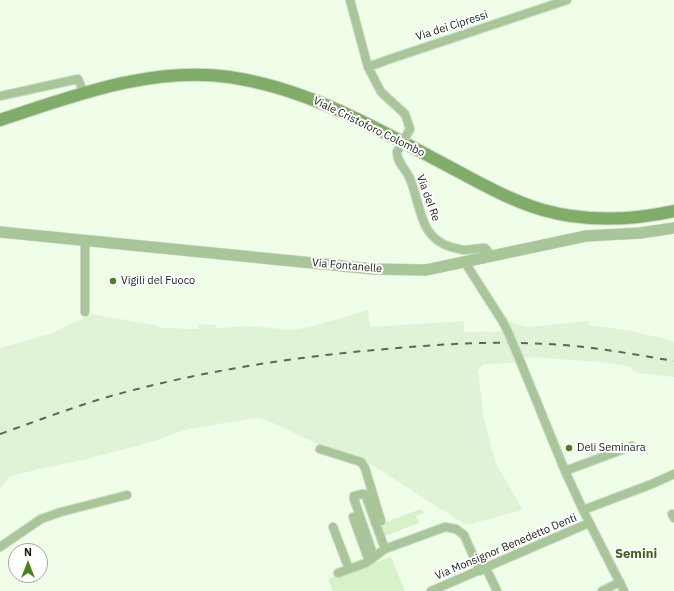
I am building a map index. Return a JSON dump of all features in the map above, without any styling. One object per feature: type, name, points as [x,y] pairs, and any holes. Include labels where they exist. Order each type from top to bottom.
[{"type":"main road","name":"Viale Cristoforo Colombo","points":[[0,120],[84,93],[129,82],[169,76],[213,76],[245,80],[300,95],[332,108],[374,127],[485,186],[518,201],[544,210],[569,215],[609,218],[670,213]]},
{"type":"street","points":[[350,0],[368,67]]},
{"type":"street","name":"Via dei Cipressi","points":[[368,67],[567,0]]},
{"type":"street","name":"Via del Re","points":[[368,67],[381,92],[405,114],[410,129],[397,152],[397,159],[404,167],[410,178],[425,227],[433,238],[443,244],[462,250],[485,248],[491,255]]},
{"type":"street","points":[[0,96],[78,79],[84,93]]},
{"type":"street","name":"Via Fontanelle","points":[[18,234],[373,269],[426,270],[464,260],[586,236],[640,233],[674,228]]},
{"type":"street","points":[[0,232],[18,234]]},
{"type":"street","points":[[0,236],[18,234]]},
{"type":"street","points":[[85,241],[85,312]]},
{"type":"street","points":[[464,260],[508,332],[565,471],[589,523],[624,591]]},
{"type":"street","points":[[565,471],[632,446]]},
{"type":"street","points":[[320,449],[361,462],[381,521],[375,523]]},
{"type":"street","points":[[583,510],[652,484],[674,474]]},
{"type":"street","points":[[372,559],[354,496],[365,494],[385,549]]},
{"type":"street","points":[[0,547],[41,519],[61,512],[127,495]]},
{"type":"street","points":[[353,517],[372,559]]},
{"type":"street","name":"Via Monsignor Benedetto Denti","points":[[431,591],[589,523]]},
{"type":"street","points":[[333,527],[349,569]]},
{"type":"street","points":[[338,573],[366,563],[385,549],[445,527],[450,527],[456,529],[464,535],[497,591]]},
{"type":"street","points":[[602,591],[620,582]]},
{"type":"shaded area","points":[[368,310],[370,327],[464,321],[464,332],[512,331],[508,322],[528,327],[589,321],[589,325],[627,330],[674,341],[674,377],[637,373],[628,366],[601,362],[544,358],[514,357],[516,363],[482,365],[478,371],[484,419],[493,453],[497,465],[523,510],[466,525],[367,462],[317,444],[269,421],[255,418],[188,429],[154,441],[88,459],[9,477],[0,489],[0,348],[50,334],[92,314],[154,325],[163,328],[198,329],[198,324],[216,325],[216,328],[254,326],[290,330],[310,327]]},
{"type":"shaded area","points":[[421,509],[424,513],[416,516],[419,523],[385,536],[381,524]]},
{"type":"shaded area","points":[[391,557],[405,591],[333,591],[328,579]]},
{"type":"railway","points":[[0,434],[111,396],[179,379],[247,366],[351,352],[446,344],[527,343],[595,348],[674,361]]},
{"type":"place","name":"Vigili del Fuoco","points":[[113,281]]},
{"type":"place","name":"Deli Seminara","points":[[569,448]]},
{"type":"district","name":"Semini","points":[[636,554]]}]
